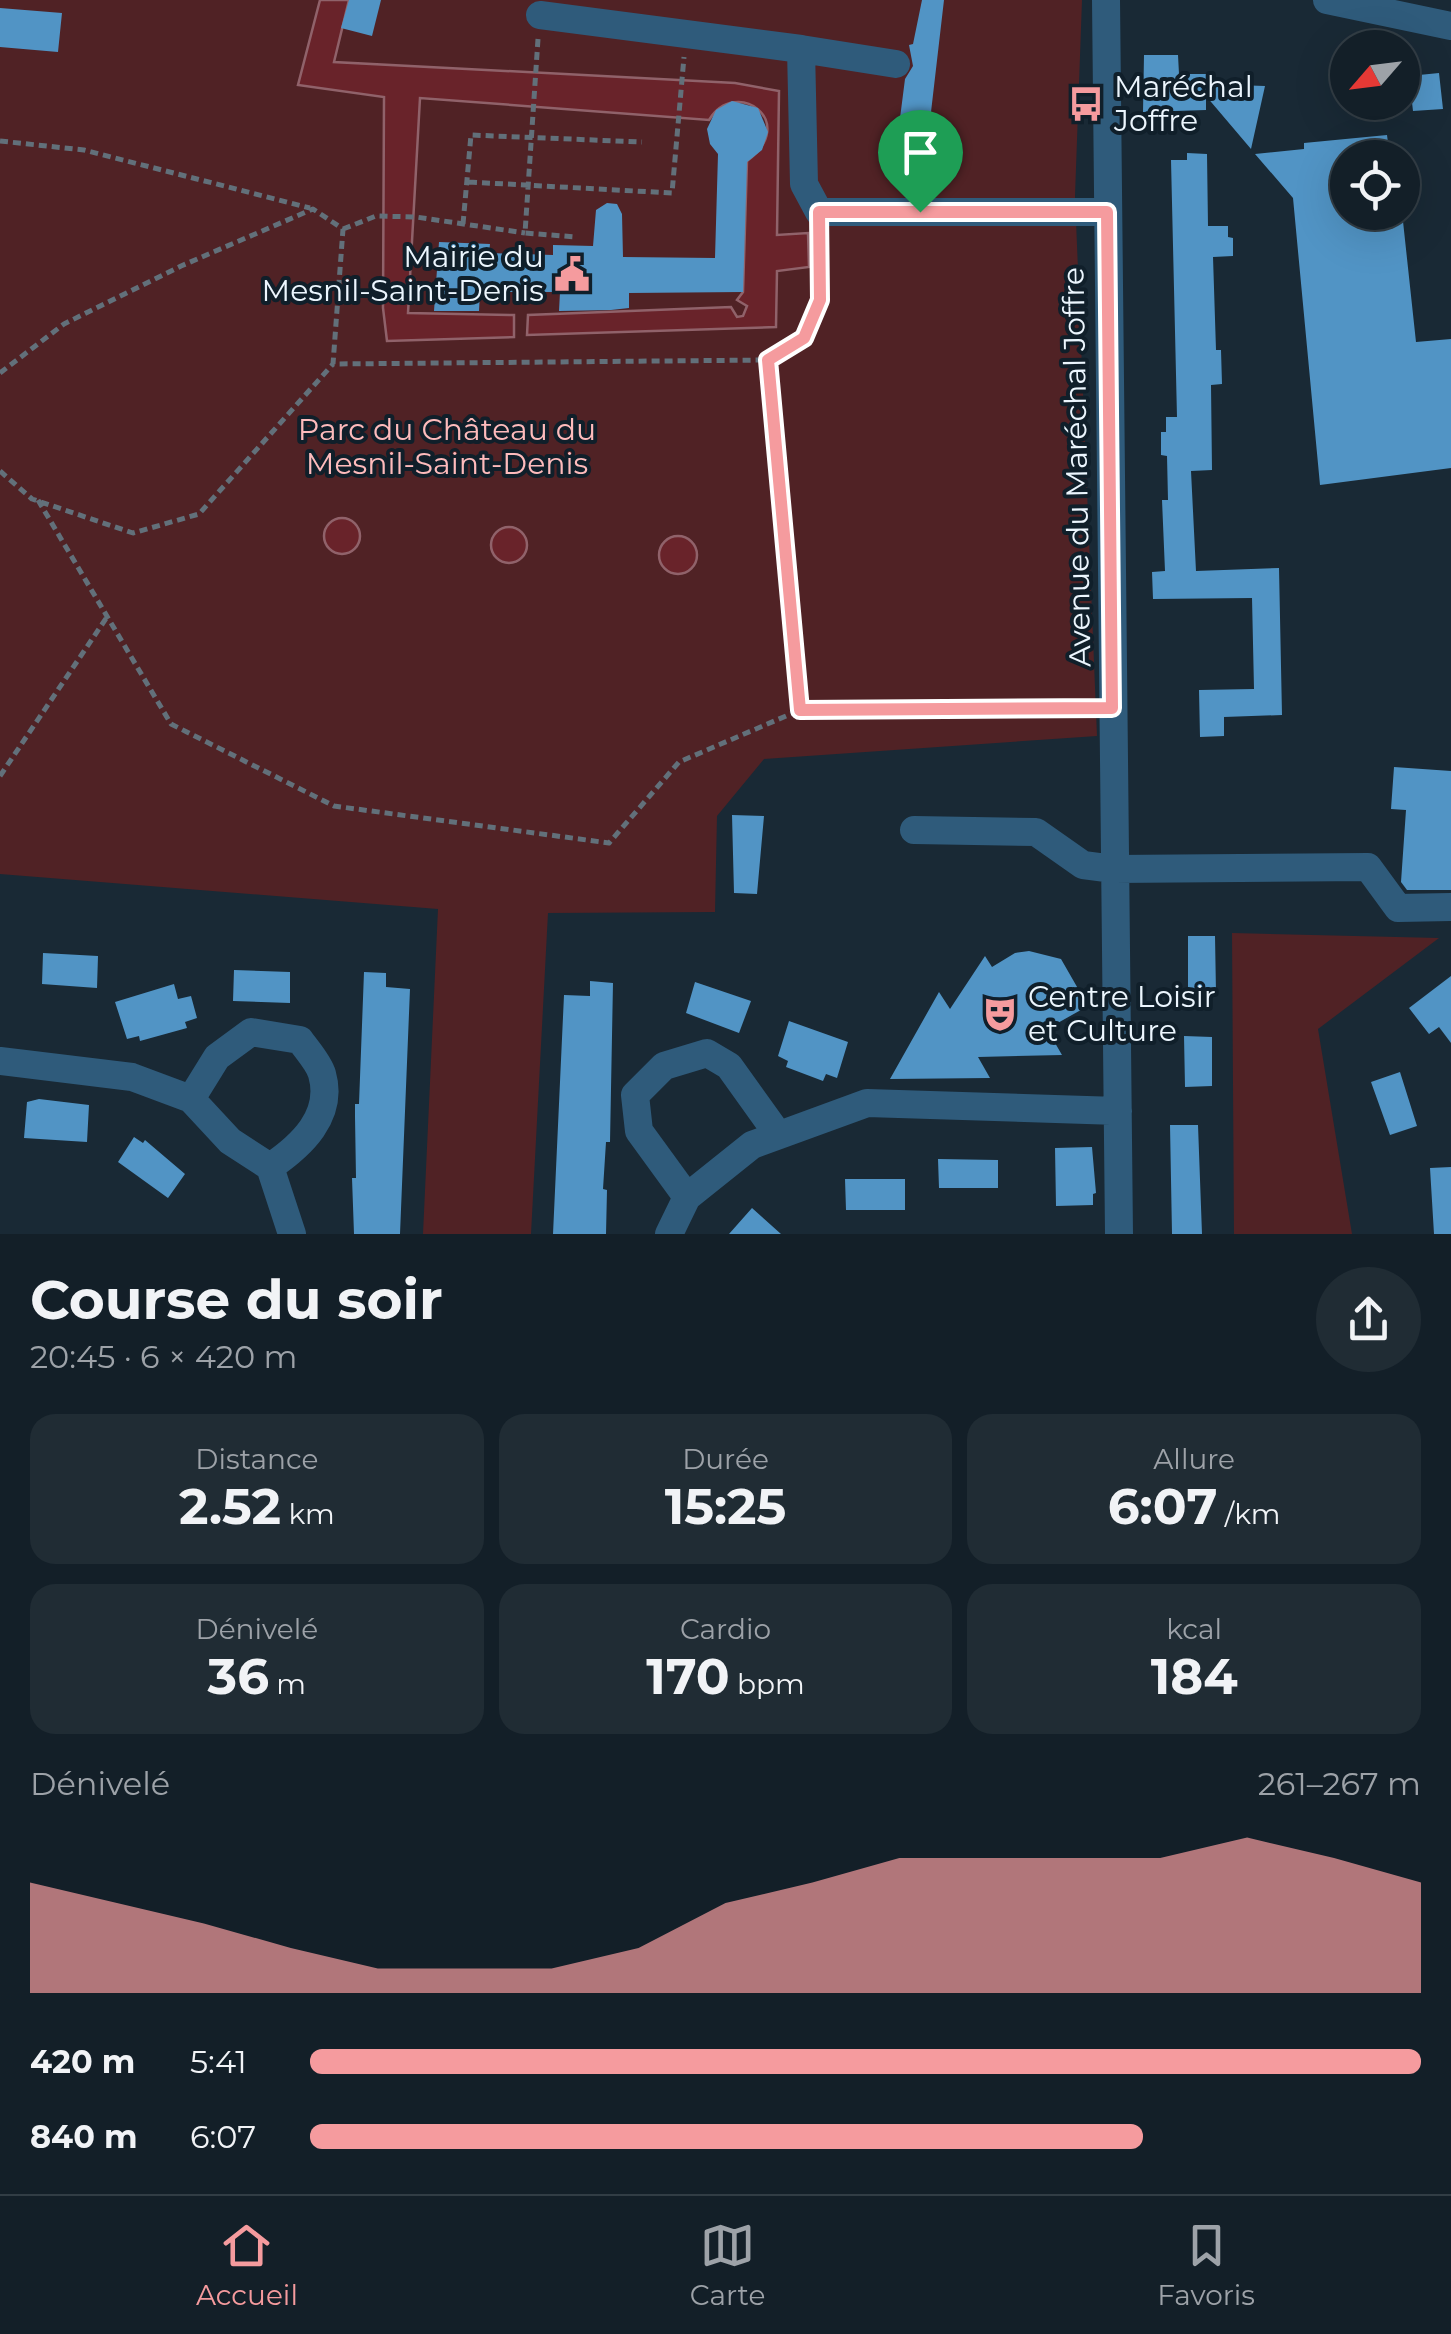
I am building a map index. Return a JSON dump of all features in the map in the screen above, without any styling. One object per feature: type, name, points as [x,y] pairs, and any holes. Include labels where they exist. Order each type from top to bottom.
[{"type":"street","name":"Avenue du Maréchal Joffre","points":[[1106,0],[1119,1234]]},
{"type":"street","points":[[1327,0],[1451,26]]},
{"type":"street","points":[[540,14],[896,64]]},
{"type":"street","points":[[802,50],[804,184],[819,212],[1107,212]]},
{"type":"street","points":[[914,830],[1036,832],[1083,865],[1114,869],[1368,867],[1398,908],[1451,908]]},
{"type":"street","points":[[192,1099],[217,1057],[252,1032],[300,1040],[322,1073],[324,1104],[314,1127],[293,1151],[270,1167]]},
{"type":"street","points":[[687,1196],[639,1131],[635,1095],[664,1066],[707,1052],[729,1066],[777,1132]]},
{"type":"street","points":[[0,1061],[132,1078],[192,1099],[230,1141],[270,1167],[292,1234]]},
{"type":"street","points":[[669,1234],[687,1196],[752,1145],[777,1132],[867,1102],[1118,1111]]},
{"type":"path","points":[[525,234],[535,72]]},
{"type":"path","points":[[468,182],[672,193],[680,80]]},
{"type":"path","points":[[463,224],[472,135],[642,142]]},
{"type":"path","points":[[0,141],[84,150],[313,209],[343,229]]},
{"type":"path","points":[[0,373],[64,324],[181,266],[313,209]]},
{"type":"path","points":[[333,364],[768,360],[804,338],[820,300],[819,212]]},
{"type":"path","points":[[343,229],[376,216],[525,234],[577,236]]},
{"type":"path","points":[[0,471],[38,500],[132,533],[200,514],[333,364],[343,229]]},
{"type":"path","points":[[768,360],[800,710]]},
{"type":"path","points":[[38,500],[170,724],[334,806],[610,843],[679,762],[800,710],[1112,708]]},
{"type":"path","points":[[0,776],[107,618]]},
{"type":"green space","name":"Parc du Château du Mesnil-Saint-Denis","points":[[0,0],[1082,0],[1075,196],[1097,736],[764,759],[717,816],[715,912],[548,913],[531,1234],[423,1234],[438,909],[0,874]]},
{"type":"green space","points":[[1232,933],[1439,938],[1318,1029],[1352,1234],[1234,1234]]},
{"type":"shaded area","points":[[320,0],[349,0],[334,62],[735,83],[779,91],[777,235],[808,233],[809,267],[777,271],[776,327],[527,335],[528,315],[731,307],[737,317],[743,316],[747,306],[737,300],[743,292],[747,161],[762,146],[767,132],[758,109],[734,102],[709,120],[420,98],[408,313],[514,315],[514,337],[387,341],[383,308],[384,97],[298,85]]},
{"type":"shaded area","points":[[342,518],[355,523],[360,536],[355,549],[342,554],[329,549],[324,536],[329,523]]},
{"type":"shaded area","points":[[509,527],[522,532],[527,545],[522,558],[509,563],[496,558],[491,545],[496,532]]},
{"type":"shaded area","points":[[678,536],[691,542],[697,555],[691,568],[678,574],[665,568],[659,555],[665,542]]},
{"type":"building","points":[[349,0],[381,0],[372,36],[341,28]]},
{"type":"building","points":[[922,0],[944,0],[923,181],[901,178],[908,127],[899,126],[905,79],[913,66],[909,45],[913,44]]},
{"type":"building","points":[[0,8],[62,13],[58,52],[0,47]]},
{"type":"building","points":[[1144,55],[1178,55],[1179,74],[1206,74],[1206,84],[1265,86],[1251,149],[1206,96],[1206,110],[1143,112]]},
{"type":"building","points":[[1439,73],[1443,109],[1420,111],[1420,75]]},
{"type":"building","points":[[732,101],[758,108],[768,132],[762,150],[747,162],[743,292],[629,293],[629,308],[559,311],[560,292],[480,292],[479,311],[434,311],[439,242],[490,244],[489,253],[553,255],[553,245],[593,246],[596,210],[607,203],[617,204],[622,214],[623,257],[715,258],[718,154],[710,144],[707,129],[716,110]]},
{"type":"building","points":[[1387,135],[1388,140],[1335,140]]},
{"type":"building","points":[[1330,140],[1330,230],[1404,230],[1416,342],[1451,339],[1451,468],[1320,485],[1293,198],[1255,154],[1304,149],[1304,143]]},
{"type":"building","points":[[1187,153],[1207,154],[1208,226],[1228,226],[1228,237],[1233,238],[1233,256],[1213,257],[1216,350],[1221,350],[1222,384],[1211,385],[1212,470],[1191,471],[1196,571],[1279,568],[1282,715],[1224,717],[1224,736],[1200,737],[1199,690],[1254,689],[1252,598],[1153,599],[1152,572],[1165,571],[1162,500],[1168,500],[1167,456],[1161,455],[1161,432],[1166,432],[1166,417],[1177,417],[1171,160],[1187,160]]},
{"type":"building","points":[[1394,767],[1451,771],[1451,890],[1407,890],[1401,882],[1406,810],[1391,809]]},
{"type":"building","points":[[732,815],[764,816],[757,894],[734,893]]},
{"type":"building","points":[[1188,936],[1215,936],[1216,993],[1188,994]]},
{"type":"building","name":"Centre Loisir et Culture","points":[[1029,951],[1061,959],[1088,1006],[1047,1029],[1062,1055],[978,1057],[990,1078],[890,1079],[939,992],[950,1009],[985,956],[992,967],[1015,953]]},
{"type":"building","points":[[43,953],[98,956],[97,988],[42,984]]},
{"type":"building","points":[[234,970],[290,972],[290,1003],[233,1001]]},
{"type":"building","points":[[364,972],[386,973],[386,987],[410,989],[400,1234],[354,1234],[352,1178],[356,1178],[355,1104],[359,1104]]},
{"type":"building","points":[[1451,976],[1451,1043],[1439,1027],[1429,1034],[1409,1008]]},
{"type":"building","points":[[590,981],[613,983],[610,1142],[606,1142],[603,1189],[607,1190],[606,1234],[553,1234],[564,995],[590,996]]},
{"type":"building","points":[[695,982],[751,1001],[739,1033],[686,1013]]},
{"type":"building","points":[[174,984],[178,999],[191,996],[197,1018],[185,1022],[187,1028],[140,1041],[139,1036],[127,1039],[115,1002]]},
{"type":"building","points":[[789,1021],[848,1042],[837,1078],[826,1074],[823,1081],[786,1067],[788,1061],[778,1056]]},
{"type":"building","points":[[1184,1036],[1212,1037],[1212,1086],[1185,1087]]},
{"type":"building","points":[[1400,1072],[1417,1126],[1390,1135],[1371,1082]]},
{"type":"building","points":[[39,1099],[89,1105],[87,1142],[24,1138],[27,1102]]},
{"type":"building","points":[[1170,1125],[1198,1125],[1202,1234],[1172,1234]]},
{"type":"building","points":[[134,1137],[143,1143],[145,1140],[185,1174],[168,1198],[118,1162]]},
{"type":"building","points":[[1092,1147],[1096,1193],[1093,1205],[1056,1206],[1055,1148]]},
{"type":"building","points":[[938,1159],[998,1160],[998,1188],[939,1188]]},
{"type":"building","points":[[1451,1167],[1451,1234],[1434,1234],[1430,1168]]},
{"type":"building","points":[[845,1179],[905,1179],[905,1210],[846,1210]]},
{"type":"building","points":[[752,1208],[781,1234],[729,1234]]},
{"type":"place","name":"Maréchal Joffre","points":[[1086,104]]},
{"type":"place","name":"Mairie du Mesnil-Saint-Denis","points":[[572,274]]},
{"type":"place","name":"Centre Loisir et Culture","points":[[1000,1014]]},
{"type":"route","points":[[819,212],[920,212],[1107,212],[1112,708],[800,710],[768,360],[804,338],[820,300],[819,212]]}]
